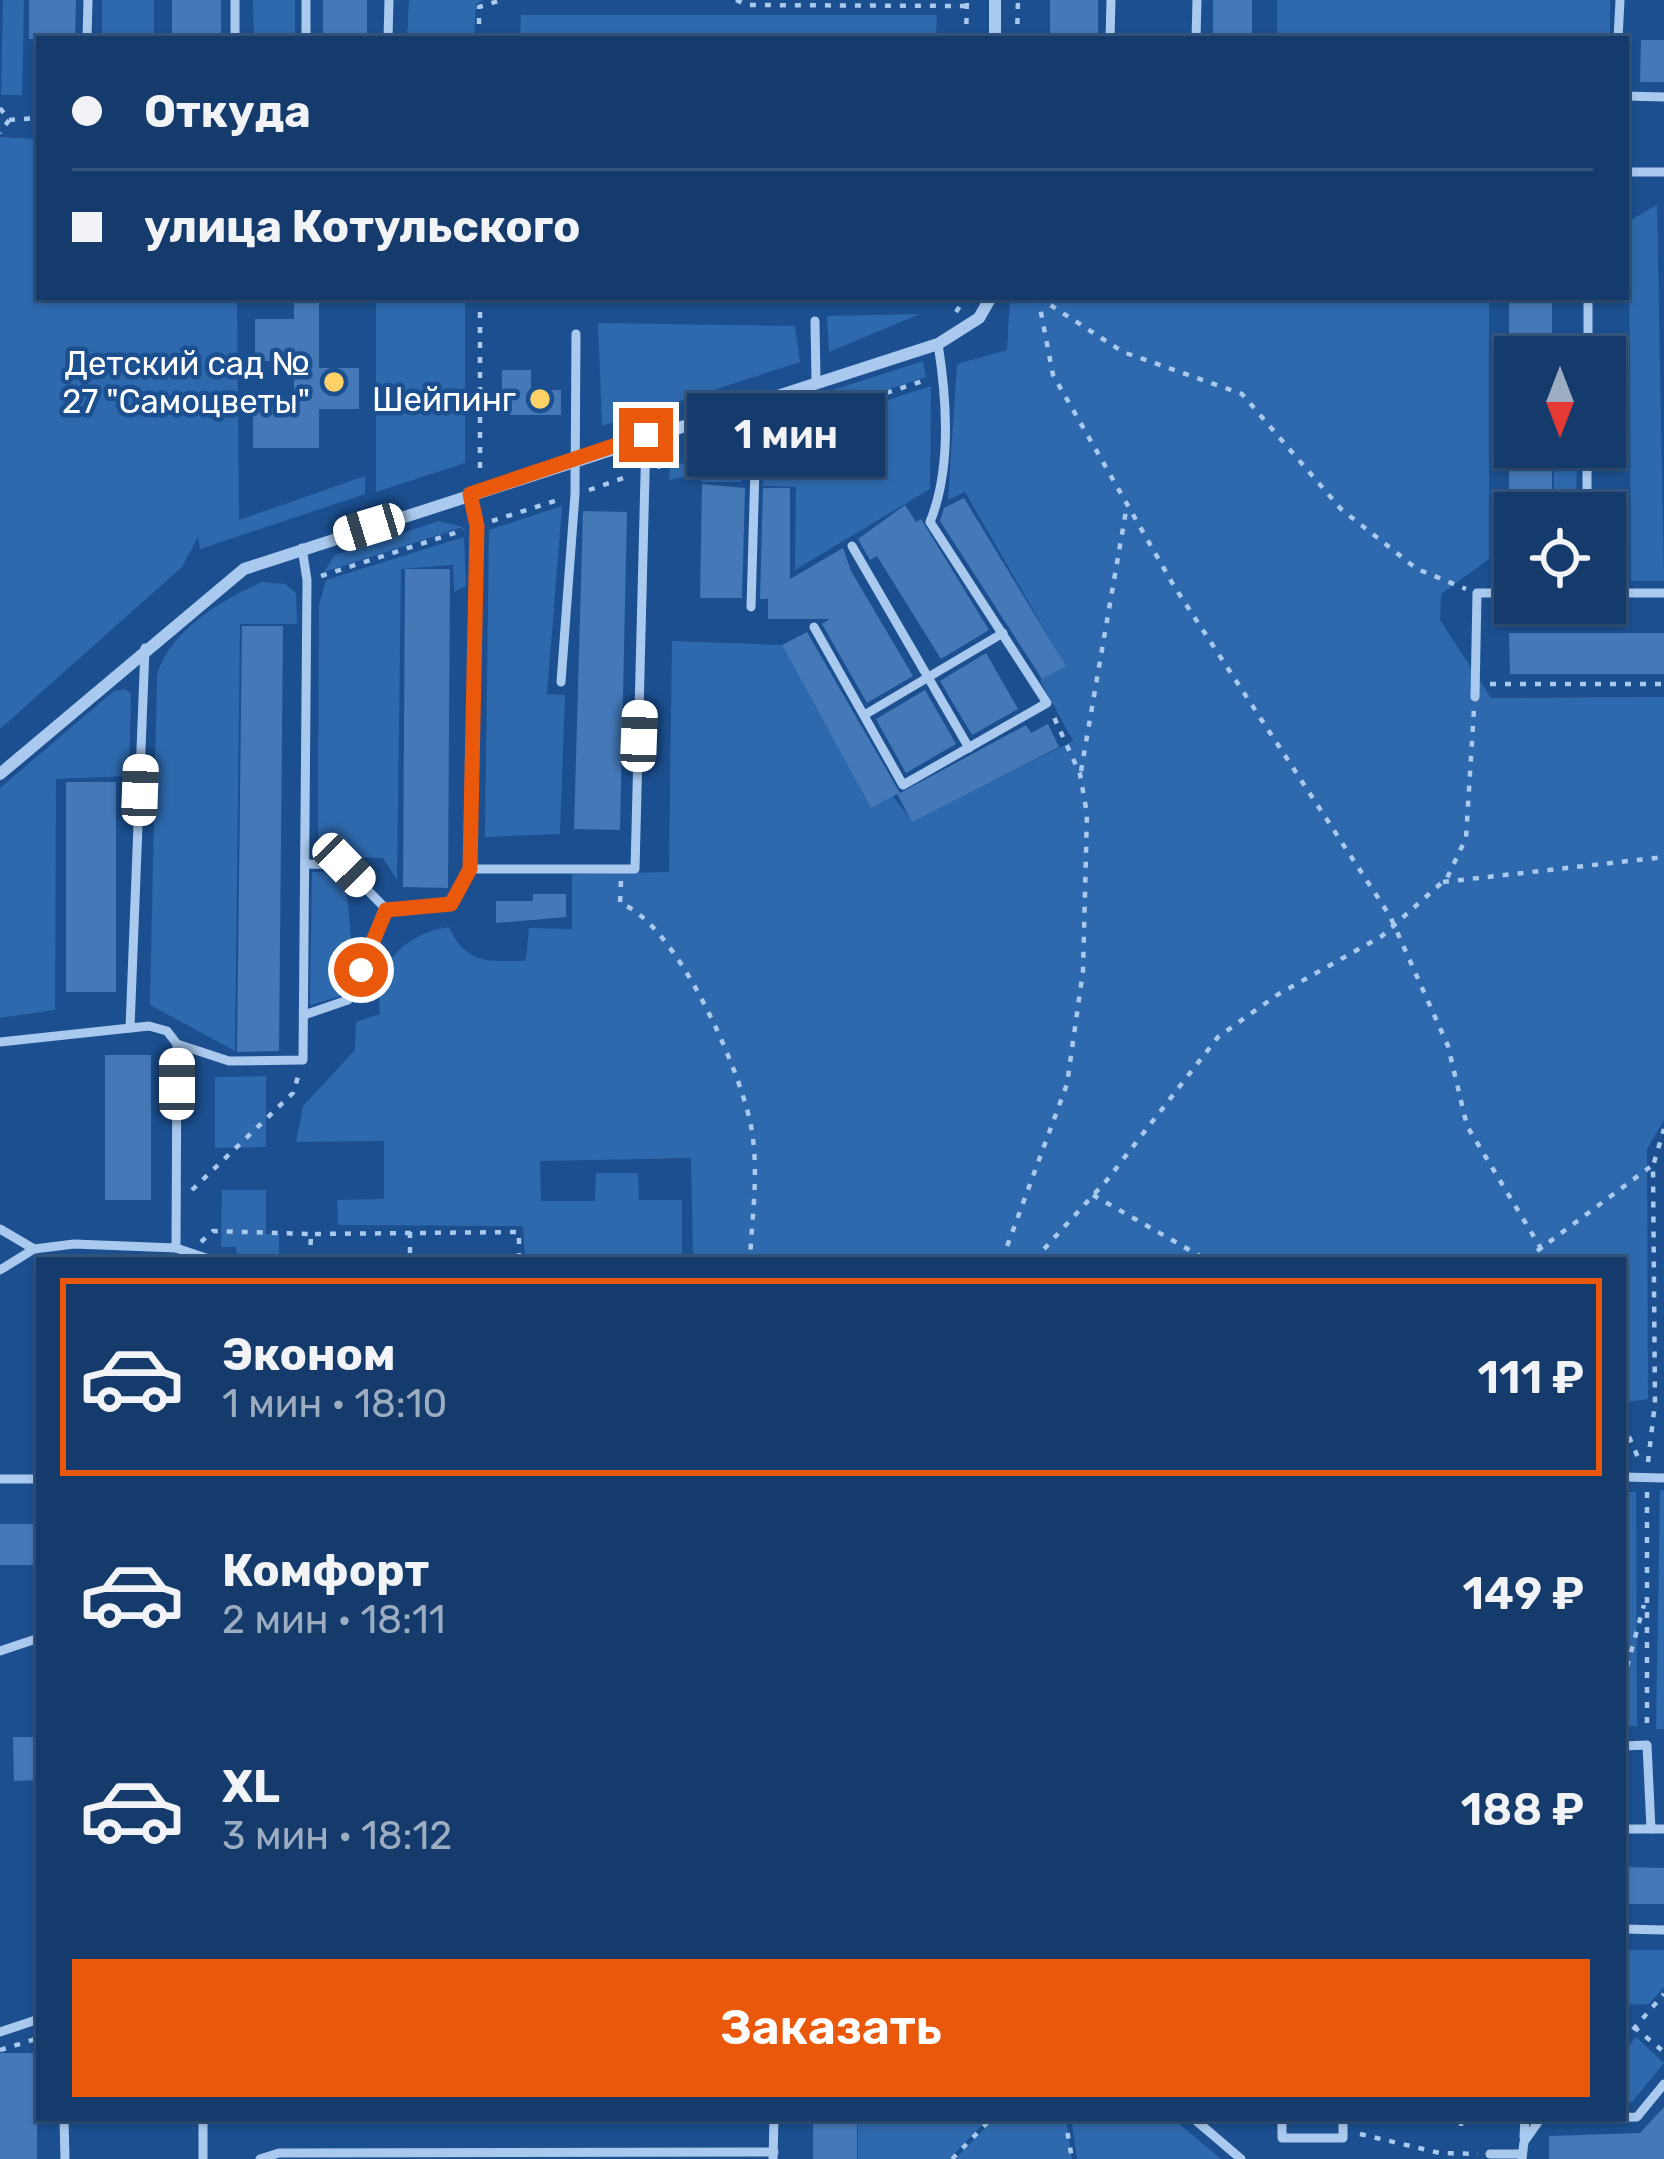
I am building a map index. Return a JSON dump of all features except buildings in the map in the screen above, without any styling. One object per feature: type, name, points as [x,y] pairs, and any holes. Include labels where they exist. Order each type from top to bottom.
[{"type":"street","points":[[995,0],[995,36]]},
{"type":"street","points":[[0,775],[244,568],[938,344],[979,318],[989,300]]},
{"type":"lane","points":[[87,36],[88,0]]},
{"type":"lane","points":[[235,36],[236,0]]},
{"type":"lane","points":[[306,0],[306,36]]},
{"type":"lane","points":[[388,36],[389,0]]},
{"type":"lane","points":[[1110,36],[1111,0]]},
{"type":"lane","points":[[1196,36],[1197,0]]},
{"type":"lane","points":[[1618,36],[1620,0]]},
{"type":"lane","points":[[1629,97],[1664,97]]},
{"type":"lane","points":[[1629,172],[1664,172]]},
{"type":"lane","points":[[1588,300],[1588,336]]},
{"type":"lane","points":[[814,321],[816,381]]},
{"type":"lane","points":[[561,682],[575,494],[576,334]]},
{"type":"lane","points":[[814,627],[904,785],[1047,703],[930,522],[939,500],[943,375],[938,344]]},
{"type":"lane","points":[[751,607],[758,399]]},
{"type":"lane","points":[[470,869],[635,869],[646,435]]},
{"type":"lane","points":[[386,910],[451,904],[470,869],[476,493]]},
{"type":"lane","points":[[852,547],[969,748]]},
{"type":"lane","points":[[0,1042],[130,1028],[167,1031],[177,1043],[229,1061],[303,1060],[307,580],[302,548]]},
{"type":"lane","points":[[1475,698],[1477,593],[1494,593]]},
{"type":"lane","points":[[1626,593],[1664,593]]},
{"type":"lane","points":[[866,714],[1003,633]]},
{"type":"lane","points":[[130,1028],[146,648]]},
{"type":"lane","points":[[307,864],[344,865],[386,910]]},
{"type":"lane","points":[[304,1015],[348,1000],[386,910]]},
{"type":"lane","points":[[176,1248],[177,1043]]},
{"type":"lane","points":[[0,1229],[34,1250]]},
{"type":"lane","points":[[0,1270],[34,1250],[74,1244],[176,1248],[206,1257]]},
{"type":"lane","points":[[1626,1477],[1664,1478]]},
{"type":"lane","points":[[0,1479],[36,1478]]},
{"type":"lane","points":[[0,1651],[36,1639]]},
{"type":"lane","points":[[1626,1746],[1647,1745],[1651,1829]]},
{"type":"lane","points":[[1626,1829],[1664,1828]]},
{"type":"lane","points":[[1626,1929],[1664,1930]]},
{"type":"lane","points":[[0,2032],[36,2020]]},
{"type":"lane","points":[[1626,2116],[1637,2116],[1664,2084]]},
{"type":"lane","points":[[64,2121],[65,2159]]},
{"type":"lane","points":[[203,2121],[203,2159]]},
{"type":"lane","points":[[260,2159],[279,2153],[773,2156],[774,2121]]},
{"type":"lane","points":[[1197,2121],[1241,2159]]},
{"type":"lane","points":[[1282,2121],[1282,2138],[1342,2138],[1342,2124]]},
{"type":"lane","points":[[1522,2152],[1525,2121]]},
{"type":"lane","points":[[1522,2152],[1540,2121]]},
{"type":"lane","points":[[1490,2154],[1522,2152]]},
{"type":"path","points":[[479,36],[479,8],[502,0]]},
{"type":"path","points":[[736,0],[747,4],[967,3],[966,36]]},
{"type":"path","points":[[1017,36],[1018,0]]},
{"type":"path","points":[[0,108],[9,120]]},
{"type":"path","points":[[9,120],[36,118]]},
{"type":"path","points":[[0,133],[9,120]]},
{"type":"path","points":[[476,493],[480,300]]},
{"type":"path","points":[[951,316],[964,300]]},
{"type":"path","points":[[1039,300],[1053,375],[1174,586],[1394,926],[1448,1046],[1467,1126],[1546,1257]]},
{"type":"path","points":[[1043,300],[1123,352],[1242,394],[1341,509],[1417,568],[1477,593]]},
{"type":"path","points":[[307,580],[943,375]]},
{"type":"path","points":[[1080,774],[1127,505]]},
{"type":"path","points":[[1475,684],[1664,684]]},
{"type":"path","points":[[1037,1257],[1093,1195],[1218,1037],[1394,926],[1442,882],[1466,838],[1475,698]]},
{"type":"path","points":[[1003,1257],[1067,1084],[1086,912],[1087,814],[1080,774],[1047,703]]},
{"type":"path","points":[[1442,882],[1664,857]]},
{"type":"path","points":[[621,870],[620,903],[641,911],[678,959],[730,1062],[749,1116],[757,1197],[750,1257]]},
{"type":"path","points":[[176,1204],[293,1094],[303,1060]]},
{"type":"path","points":[[1647,1745],[1647,1478],[1655,1402],[1653,1166],[1664,1129]]},
{"type":"path","points":[[1530,1257],[1653,1166]]},
{"type":"path","points":[[1093,1195],[1202,1257]]},
{"type":"path","points":[[192,1250],[213,1231],[519,1232],[519,1257]]},
{"type":"path","points":[[410,1232],[410,1257]]},
{"type":"path","points":[[310,1257],[311,1234]]},
{"type":"path","points":[[1626,1430],[1647,1478]]},
{"type":"path","points":[[1626,1670],[1647,1596]]},
{"type":"path","points":[[1626,2037],[1664,1994]]},
{"type":"path","points":[[1634,2027],[1664,2052]]},
{"type":"path","points":[[0,2050],[36,2039]]},
{"type":"path","points":[[952,2159],[989,2121]]},
{"type":"path","points":[[1066,2121],[1072,2159]]},
{"type":"path","points":[[1342,2124],[1440,2153],[1490,2154]]},
{"type":"shaded area","points":[[3,0],[24,0],[22,95],[1,95]]},
{"type":"shaded area","points":[[102,0],[154,0],[154,36],[102,36]]},
{"type":"shaded area","points":[[253,0],[295,0],[295,36],[254,36]]},
{"type":"shaded area","points":[[409,0],[484,0],[476,4],[474,36],[407,36]]},
{"type":"shaded area","points":[[1277,0],[1610,0],[1610,36],[1277,36]]},
{"type":"shaded area","points":[[521,15],[937,15],[936,36],[520,36]]},
{"type":"shaded area","points":[[0,137],[36,139],[36,300],[237,300],[239,520],[365,476],[365,494],[200,549],[198,537],[182,567],[0,729]]},
{"type":"shaded area","points":[[1657,205],[1664,581],[1631,581],[1629,221]]},
{"type":"shaded area","points":[[376,300],[465,300],[465,463],[376,492]]},
{"type":"shaded area","points":[[1010,300],[1489,300],[1489,559],[1441,594],[1440,620],[1491,698],[1664,697],[1664,1120],[1647,1149],[1648,1399],[1628,1402],[1626,1408],[1626,1257],[693,1257],[691,1158],[540,1161],[541,1201],[595,1201],[596,1173],[638,1173],[639,1200],[682,1200],[682,1257],[525,1257],[523,1226],[338,1225],[337,1200],[384,1199],[384,1141],[296,1142],[303,1106],[355,1050],[356,1022],[380,1014],[382,981],[395,955],[417,937],[449,927],[463,948],[480,958],[526,961],[529,928],[572,929],[572,874],[669,872],[672,641],[782,645],[871,807],[893,796],[912,821],[1073,741],[1040,680],[1065,665],[965,492],[948,500],[957,364],[1007,350]]},
{"type":"shaded area","points":[[920,314],[829,352],[827,316]]},
{"type":"shaded area","points":[[598,323],[795,326],[800,362],[602,426]]},
{"type":"shaded area","points":[[923,361],[926,377],[768,429],[771,410]]},
{"type":"shaded area","points":[[931,386],[930,489],[795,570],[796,487],[763,486],[767,439]]},
{"type":"shaded area","points":[[743,446],[742,482],[701,482],[700,473],[669,480],[670,467]]},
{"type":"shaded area","points":[[1554,468],[1577,468],[1576,492],[1554,492]]},
{"type":"shaded area","points":[[562,506],[547,694],[565,695],[560,834],[485,837],[489,530]]},
{"type":"shaded area","points":[[439,521],[463,527],[324,572],[335,555]]},
{"type":"shaded area","points":[[464,537],[466,586],[454,592],[453,565],[401,569],[397,880],[383,858],[318,857],[319,605],[326,580]]},
{"type":"shaded area","points":[[262,582],[285,584],[296,593],[297,624],[240,624],[235,1051],[150,1005],[157,675],[186,630],[214,608]]},
{"type":"shaded area","points":[[125,689],[131,694],[129,776],[56,779],[55,1010],[0,1018],[0,788],[114,691]]},
{"type":"shaded area","points":[[342,871],[361,894],[347,895],[354,969],[345,995],[310,1005],[312,872]]},
{"type":"shaded area","points":[[266,1076],[266,1147],[215,1148],[215,1077]]},
{"type":"shaded area","points":[[222,1190],[266,1190],[266,1234],[279,1234],[279,1257],[237,1257],[236,1247],[221,1247]]},
{"type":"shaded area","points":[[1660,1490],[1664,1490],[1664,1729],[1656,1729]]},
{"type":"shaded area","points":[[1626,1492],[1636,1492],[1637,1726],[1626,1726]]},
{"type":"shaded area","points":[[1626,1950],[1664,1950],[1664,1987],[1649,2004],[1626,2005]]},
{"type":"shaded area","points":[[1636,2037],[1664,2063],[1632,2102],[1626,2103],[1626,2049]]},
{"type":"shaded area","points":[[858,2121],[986,2121],[949,2159],[858,2159]]},
{"type":"shaded area","points":[[992,2121],[1066,2121],[1072,2159],[955,2159]]},
{"type":"shaded area","points":[[1071,2121],[1176,2121],[1221,2159],[1077,2159]]},
{"type":"place","name":"Детский сад № 27 \"Самоцветы\"","points":[[334,382]]},
{"type":"place","name":"Шейпинг","points":[[540,399]]},
{"type":"route","points":[[361,970],[386,910],[451,904],[470,869],[477,526],[470,494],[646,435]]}]
